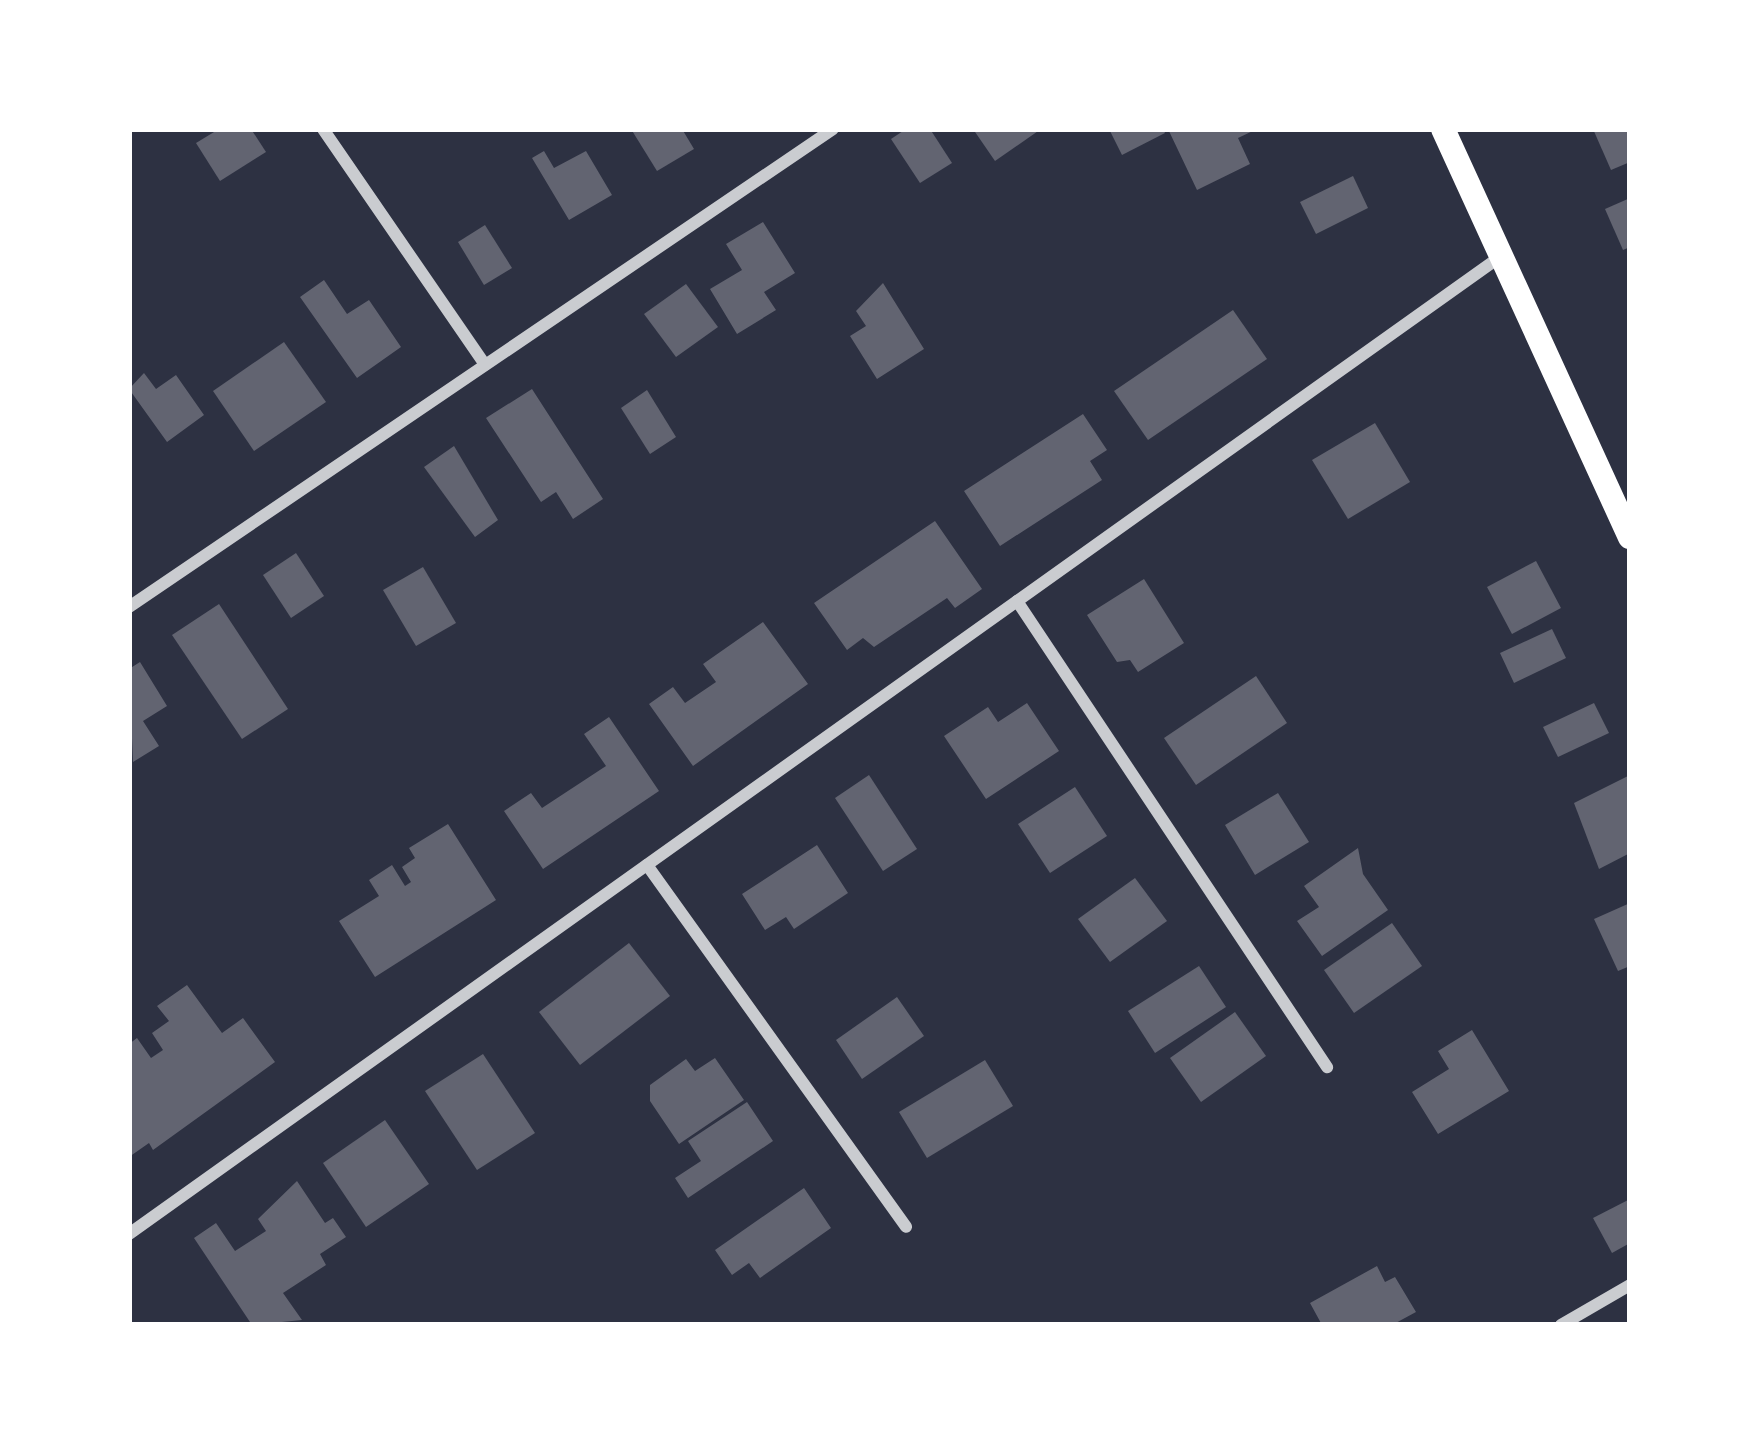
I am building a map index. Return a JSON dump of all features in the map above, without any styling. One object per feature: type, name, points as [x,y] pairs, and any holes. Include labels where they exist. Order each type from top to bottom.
[{"type":"main road","points":[[1443,129],[1630,537]]},
{"type":"street","points":[[323,129],[484,365]]},
{"type":"street","points":[[129,607],[833,129]]},
{"type":"street","points":[[129,1234],[1501,256]]},
{"type":"street","points":[[1017,601],[1327,1067]]},
{"type":"street","points":[[647,865],[906,1227]]},
{"type":"street","points":[[1562,1325],[1630,1286]]},
{"type":"building","points":[[219,129],[251,129],[266,152],[220,181],[196,143]]},
{"type":"building","points":[[631,129],[682,129],[694,149],[657,171]]},
{"type":"building","points":[[906,129],[930,129],[952,163],[920,183],[891,139]]},
{"type":"building","points":[[973,129],[1041,129],[995,161]]},
{"type":"building","points":[[1109,129],[1163,129],[1165,133],[1122,155]]},
{"type":"building","points":[[1168,129],[1257,129],[1238,138],[1250,164],[1197,190]]},
{"type":"building","points":[[1593,129],[1630,129],[1630,162],[1611,170]]},
{"type":"building","points":[[544,151],[554,168],[586,151],[612,195],[569,220],[532,158]]},
{"type":"building","points":[[1353,176],[1368,208],[1316,234],[1300,202]]},
{"type":"building","points":[[1630,198],[1630,247],[1623,250],[1605,209]]},
{"type":"building","points":[[763,222],[795,273],[764,292],[776,310],[737,334],[710,289],[742,270],[726,244]]},
{"type":"building","points":[[485,225],[512,268],[484,285],[458,242]]},
{"type":"building","points":[[324,280],[347,314],[369,300],[401,347],[357,378],[300,297]]},
{"type":"building","points":[[883,283],[924,349],[877,379],[850,336],[866,326],[856,311]]},
{"type":"building","points":[[686,284],[718,327],[676,357],[644,314]]},
{"type":"building","points":[[1233,310],[1267,359],[1148,440],[1114,391]]},
{"type":"building","points":[[284,342],[326,402],[254,451],[213,391]]},
{"type":"building","points":[[144,373],[156,389],[176,375],[204,415],[167,442],[129,389]]},
{"type":"building","points":[[532,389],[603,499],[573,519],[556,492],[541,502],[486,418]]},
{"type":"building","points":[[647,390],[676,437],[650,454],[621,408]]},
{"type":"building","points":[[1083,414],[1107,450],[1090,461],[1102,480],[1000,546],[964,491]]},
{"type":"building","points":[[1375,423],[1410,482],[1348,519],[1312,460]]},
{"type":"building","points":[[454,446],[498,520],[475,537],[424,467]]},
{"type":"building","points":[[935,521],[982,589],[955,608],[947,598],[874,647],[863,638],[847,650],[814,603]]},
{"type":"building","points":[[296,553],[324,596],[291,618],[263,575]]},
{"type":"building","points":[[1536,561],[1561,608],[1512,634],[1487,587]]},
{"type":"building","points":[[423,567],[456,623],[416,646],[383,590]]},
{"type":"building","points":[[1144,579],[1184,643],[1138,672],[1130,660],[1117,662],[1087,615]]},
{"type":"building","points":[[219,604],[288,709],[242,739],[172,635]]},
{"type":"building","points":[[763,622],[808,684],[693,766],[649,704],[673,687],[685,703],[716,682],[703,664]]},
{"type":"building","points":[[1552,629],[1566,658],[1514,683],[1500,653]]},
{"type":"building","points":[[140,662],[167,706],[143,721],[159,746],[133,762],[129,669]]},
{"type":"building","points":[[1256,676],[1287,723],[1196,785],[1164,738]]},
{"type":"building","points":[[1027,703],[1059,751],[986,799],[944,736],[988,707],[998,722]]},
{"type":"building","points":[[1594,703],[1609,733],[1558,757],[1543,727]]},
{"type":"building","points":[[609,717],[659,791],[543,869],[504,811],[531,793],[542,808],[606,766],[584,734]]},
{"type":"building","points":[[869,775],[917,849],[883,871],[835,798]]},
{"type":"building","points":[[1630,775],[1630,853],[1599,869],[1574,803]]},
{"type":"building","points":[[1075,787],[1107,836],[1050,873],[1018,824]]},
{"type":"building","points":[[1278,793],[1309,842],[1255,875],[1225,825]]},
{"type":"building","points":[[448,824],[496,900],[375,977],[339,921],[379,896],[369,880],[392,865],[405,886],[411,882],[402,867],[415,858],[409,848]]},
{"type":"building","points":[[817,845],[848,893],[794,929],[786,917],[765,930],[742,894]]},
{"type":"building","points":[[1358,848],[1363,874],[1388,910],[1322,956],[1297,921],[1319,907],[1304,886]]},
{"type":"building","points":[[1135,878],[1167,921],[1110,962],[1078,919]]},
{"type":"building","points":[[1630,903],[1630,966],[1618,971],[1594,919]]},
{"type":"building","points":[[1392,923],[1422,966],[1354,1013],[1324,970]]},
{"type":"building","points":[[629,943],[670,996],[580,1065],[539,1012]]},
{"type":"building","points":[[1199,966],[1226,1007],[1155,1053],[1128,1011]]},
{"type":"building","points":[[187,985],[222,1033],[243,1018],[275,1062],[153,1150],[149,1143],[129,1157],[129,1044],[137,1038],[151,1058],[163,1050],[152,1033],[169,1021],[157,1006]]},
{"type":"building","points":[[897,997],[924,1036],[862,1079],[836,1040]]},
{"type":"building","points":[[1235,1012],[1266,1056],[1201,1102],[1170,1058]]},
{"type":"building","points":[[1472,1030],[1509,1091],[1438,1134],[1412,1092],[1449,1069],[1438,1051]]},
{"type":"building","points":[[483,1054],[535,1133],[477,1170],[425,1091]]},
{"type":"building","points":[[715,1058],[744,1100],[679,1144],[650,1101],[650,1085],[686,1059],[695,1071]]},
{"type":"building","points":[[985,1060],[1013,1106],[927,1158],[899,1112]]},
{"type":"building","points":[[747,1102],[773,1141],[688,1198],[675,1178],[701,1161],[688,1141]]},
{"type":"building","points":[[385,1120],[429,1184],[366,1227],[323,1163]]},
{"type":"building","points":[[297,1181],[325,1223],[333,1218],[346,1237],[320,1254],[326,1265],[283,1293],[302,1320],[252,1325],[194,1238],[216,1223],[235,1251],[266,1231],[258,1219]]},
{"type":"building","points":[[804,1188],[831,1228],[760,1278],[749,1263],[732,1275],[715,1250]]},
{"type":"building","points":[[1630,1199],[1630,1243],[1612,1253],[1593,1218]]},
{"type":"building","points":[[1377,1266],[1385,1282],[1395,1277],[1416,1312],[1392,1325],[1322,1325],[1310,1303]]}]
